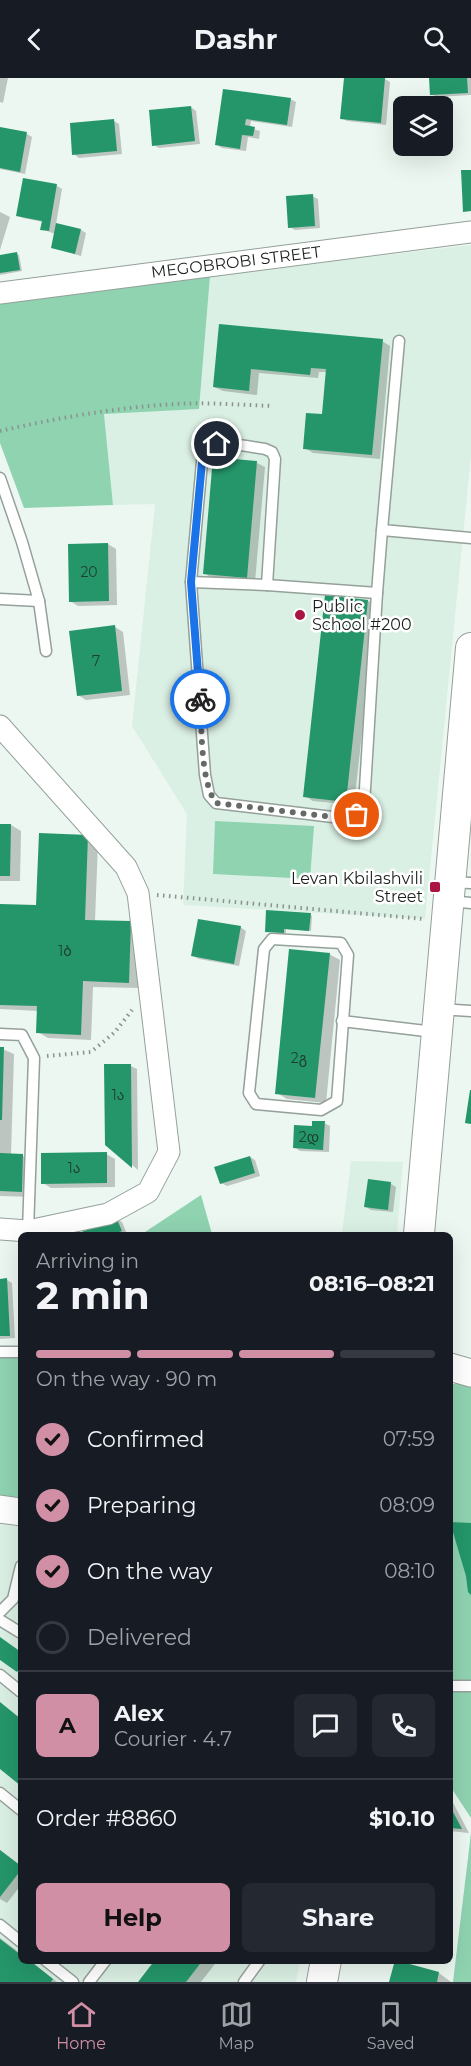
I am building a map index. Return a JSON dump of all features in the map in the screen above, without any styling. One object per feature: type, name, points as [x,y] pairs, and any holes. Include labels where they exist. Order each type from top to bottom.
[{"type":"main road","points":[[419,1232],[438,1021],[454,898],[466,765],[471,648]]},
{"type":"main road","points":[[322,1982],[325,1964]]},
{"type":"street","name":"MEGOBROBI STREET","points":[[0,293],[471,232]]},
{"type":"street","points":[[0,726],[126,867],[138,893],[169,1152],[148,1192],[108,1214],[28,1231],[0,1229]]},
{"type":"street","points":[[453,1368],[471,1373]]},
{"type":"street","points":[[0,1509],[18,1512]]},
{"type":"lane","points":[[267,585],[275,459],[272,453],[265,449],[217,444],[208,446],[203,451],[191,582],[205,775],[210,795],[216,803],[341,818],[357,815],[364,805],[377,593],[399,341]]},
{"type":"lane","points":[[0,478],[39,601],[46,651]]},
{"type":"lane","points":[[382,530],[471,538]]},
{"type":"lane","points":[[191,582],[377,593]]},
{"type":"lane","points":[[0,599],[39,601]]},
{"type":"lane","points":[[272,939],[341,943],[348,955],[342,1021],[337,1101],[321,1110],[256,1104],[249,1093],[264,949],[272,939]]},
{"type":"lane","points":[[342,1021],[438,1021],[471,1011]]},
{"type":"lane","points":[[0,1034],[22,1035],[34,1058],[28,1231]]},
{"type":"lane","points":[[0,1352],[18,1352]]},
{"type":"lane","points":[[0,1612],[13,1599],[18,1578]]},
{"type":"lane","points":[[0,1620],[18,1631]]},
{"type":"lane","points":[[0,1675],[18,1690]]},
{"type":"lane","points":[[453,1686],[471,1686]]},
{"type":"lane","points":[[0,1793],[18,1808]]},
{"type":"lane","points":[[0,1925],[18,1940]]},
{"type":"lane","points":[[50,1964],[73,1982]]},
{"type":"lane","points":[[89,1982],[103,1964]]},
{"type":"lane","points":[[244,1982],[257,1964]]},
{"type":"path","points":[[0,431],[109,409],[179,404],[273,406]]},
{"type":"path","points":[[138,893],[454,898]]},
{"type":"path","points":[[34,1058],[91,1052],[115,1032],[150,987]]},
{"type":"shaded area","name":"Public School #200","points":[[471,245],[471,455],[425,919],[183,905],[187,814],[132,726],[155,504],[113,505],[104,413],[199,409],[210,276]]},
{"type":"shaded area","points":[[351,1161],[403,1162],[397,1232],[342,1232]]},
{"type":"shaded area","points":[[0,1524],[18,1527],[18,1964],[299,1964],[296,1982],[0,1982]]},
{"type":"green space","points":[[210,276],[199,409],[104,414],[113,505],[24,508],[0,443],[0,301]]},
{"type":"green space","points":[[215,821],[314,826],[310,879],[213,874]]},
{"type":"green space","points":[[201,1195],[211,1232],[145,1232]]},
{"type":"green space","points":[[0,1353],[18,1354],[18,1501],[0,1498]]},
{"type":"green space","points":[[456,1383],[471,1387],[471,1818],[453,1791],[453,1384]]},
{"type":"green space","points":[[471,1833],[471,1982],[453,1982]]},
{"type":"building","points":[[344,78],[385,78],[381,123],[340,119]]},
{"type":"building","points":[[429,78],[467,78],[468,93],[430,95]]},
{"type":"building","points":[[223,89],[291,98],[287,125],[246,119],[245,125],[255,127],[253,136],[242,135],[240,149],[215,145]]},
{"type":"building","points":[[191,106],[195,141],[152,146],[149,110]]},
{"type":"building","points":[[114,119],[117,151],[72,155],[70,123]]},
{"type":"building","points":[[0,127],[27,132],[20,172],[0,168]]},
{"type":"building","points":[[461,170],[471,170],[471,211],[463,212]]},
{"type":"building","points":[[23,178],[57,184],[49,231],[40,230],[42,221],[16,216]]},
{"type":"building","points":[[313,194],[315,226],[288,228],[286,196]]},
{"type":"building","points":[[56,223],[81,229],[75,254],[51,248]]},
{"type":"building","points":[[17,252],[20,270],[0,273],[0,255]]},
{"type":"building","points":[[219,324],[383,339],[372,455],[303,449],[306,413],[322,414],[326,369],[311,368],[310,375],[251,369],[249,391],[213,387]]},
{"type":"building","points":[[213,457],[257,461],[247,578],[203,574]]},
{"type":"building","points":[[108,543],[109,601],[69,602],[68,544]]},
{"type":"building","points":[[325,595],[368,600],[346,802],[303,797]]},
{"type":"building","points":[[115,625],[122,691],[77,696],[69,631]]},
{"type":"building","points":[[0,824],[11,824],[10,876],[0,876]]},
{"type":"building","points":[[39,833],[88,835],[85,920],[131,921],[129,983],[83,981],[81,1035],[36,1033],[37,1006],[0,1005],[0,904],[36,905]]},
{"type":"building","points":[[266,910],[311,913],[309,931],[284,929],[284,933],[265,932]]},
{"type":"building","points":[[198,919],[241,926],[234,964],[191,956]]},
{"type":"building","points":[[289,949],[330,953],[315,1098],[275,1094]]},
{"type":"building","points":[[0,1047],[4,1047],[2,1120],[0,1120]]},
{"type":"building","points":[[104,1064],[131,1064],[132,1168],[105,1145]]},
{"type":"building","points":[[471,1090],[471,1124],[465,1123]]},
{"type":"building","points":[[312,1121],[325,1121],[323,1150],[293,1148],[294,1125],[312,1126]]},
{"type":"building","points":[[107,1152],[107,1183],[41,1184],[41,1153]]},
{"type":"building","points":[[0,1153],[23,1154],[22,1192],[0,1191]]},
{"type":"building","points":[[250,1156],[255,1173],[220,1184],[214,1167]]},
{"type":"building","points":[[368,1179],[391,1182],[388,1210],[364,1207]]},
{"type":"building","points":[[116,1217],[122,1231],[119,1232],[82,1232]]},
{"type":"building","points":[[7,1278],[10,1336],[0,1336],[0,1279]]},
{"type":"building","points":[[453,1522],[471,1523],[471,1595],[468,1592],[466,1576],[453,1532]]},
{"type":"building","points":[[0,1637],[18,1650],[18,1670],[0,1660]]},
{"type":"building","points":[[0,1702],[18,1717],[18,1784],[0,1769]]},
{"type":"building","points":[[453,1812],[462,1829],[453,1828]]},
{"type":"building","points":[[0,1850],[18,1864],[18,1874],[0,1897]]},
{"type":"building","points":[[0,1939],[18,1953],[18,1964],[34,1964],[53,1979],[51,1982],[0,1982]]},
{"type":"building","points":[[152,1964],[200,1964],[186,1982],[138,1982]]},
{"type":"building","points":[[394,1964],[410,1964],[439,1972],[437,1982],[389,1982]]},
{"type":"way so far","points":[[200,699],[205,775],[210,795],[216,803],[341,818],[357,815]]},
{"type":"place","name":"Public School #200","points":[[300,615]]},
{"type":"place","name":"Levan Kbilashvili Street","points":[[435,887]]},
{"type":"route","points":[[200,699],[191,582],[203,451],[208,446],[217,444]]}]
